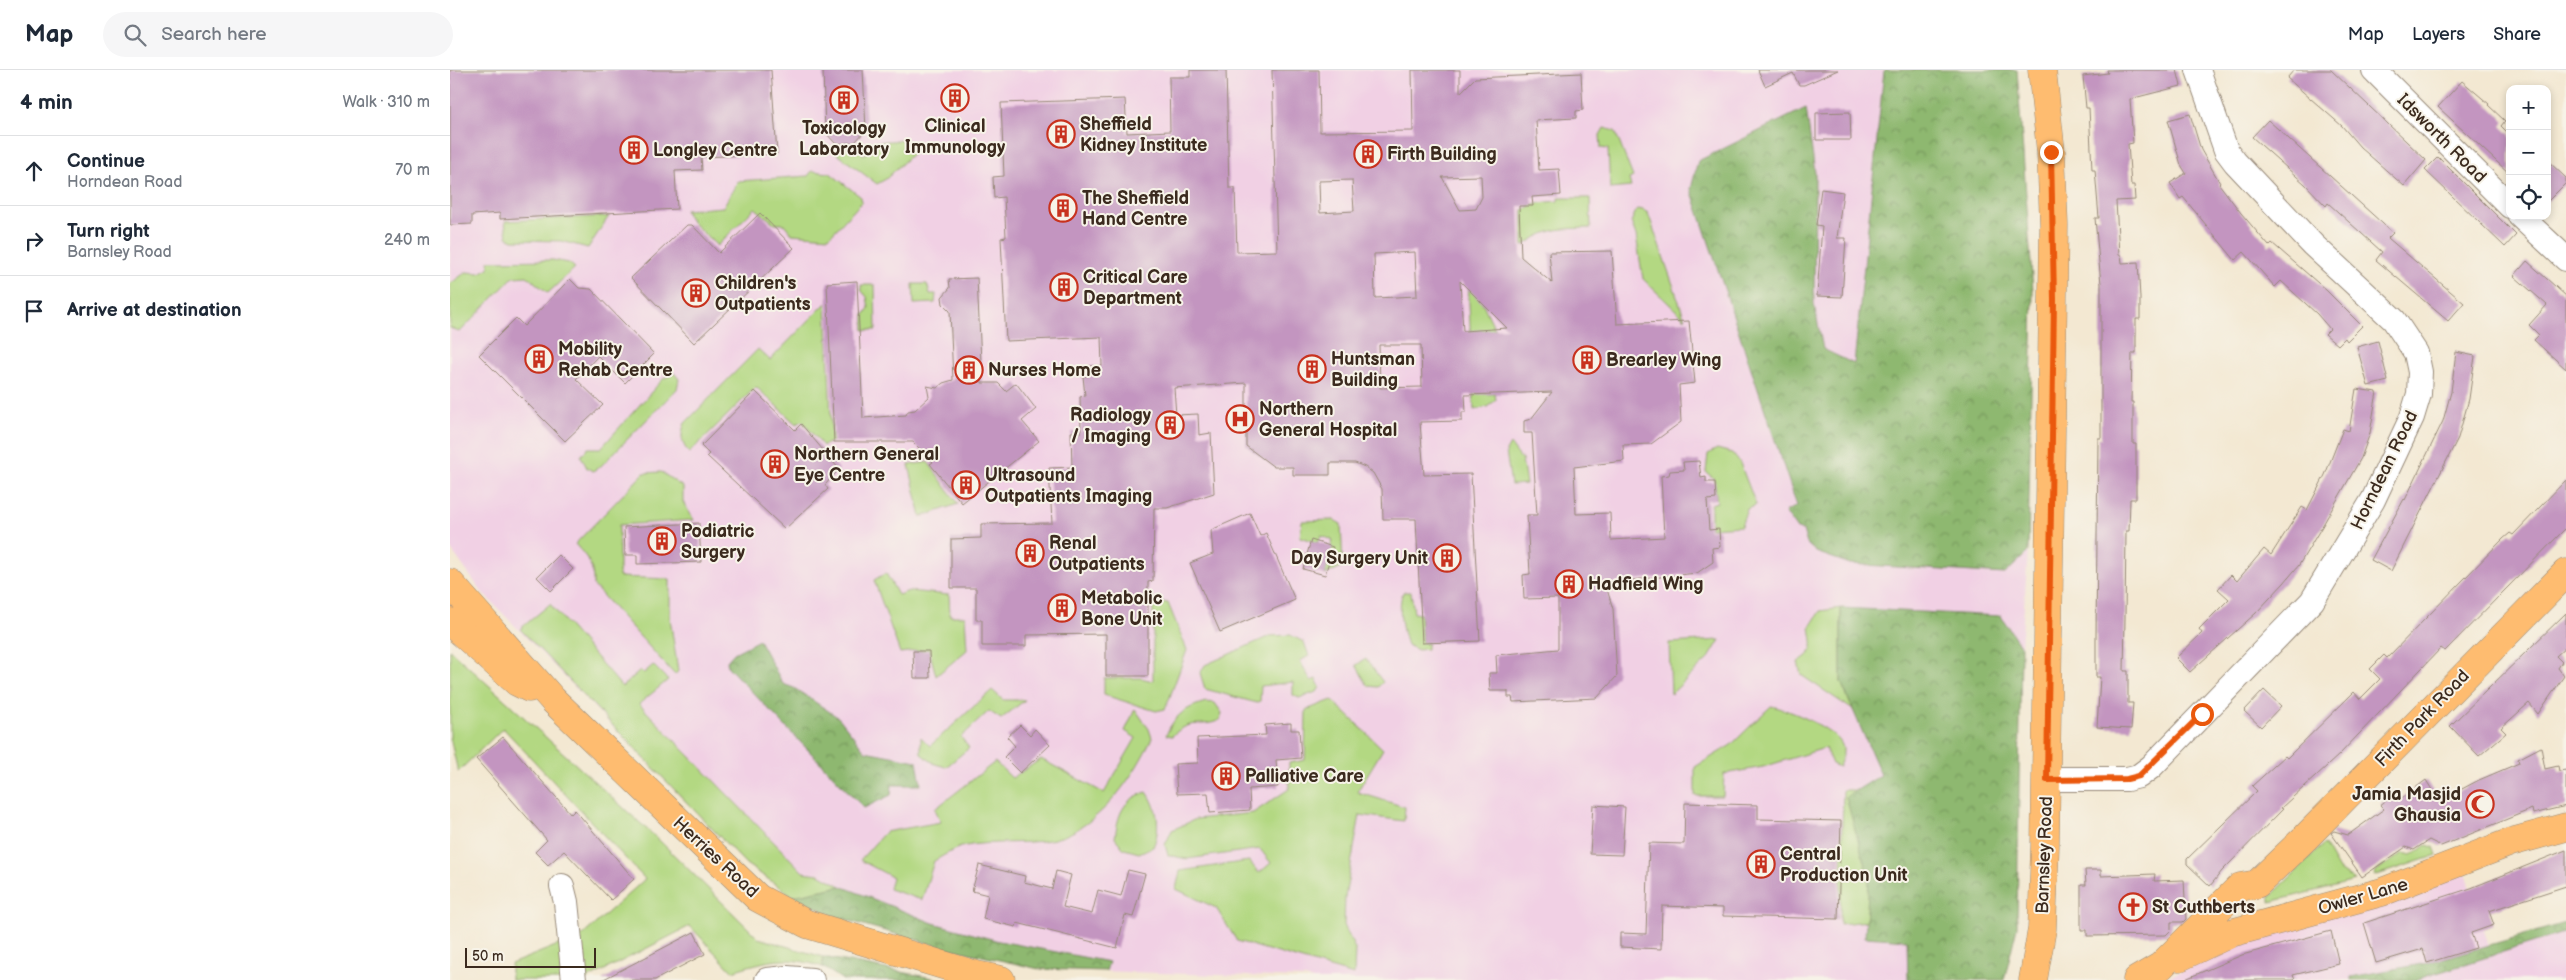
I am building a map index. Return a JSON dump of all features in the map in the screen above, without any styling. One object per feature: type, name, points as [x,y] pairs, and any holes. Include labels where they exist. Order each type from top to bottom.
[{"type":"main road","name":"Barnsley Road","points":[[2040,973],[2047,780],[2054,225],[2051,152],[2042,70]]},
{"type":"main road","name":"Firth Park Road","points":[[2137,980],[2161,966],[2240,887],[2256,884],[2305,838],[2566,573]]},
{"type":"main road","name":"Herries Road","points":[[450,583],[553,700],[758,898],[807,924],[976,975],[1001,980]]},
{"type":"main road","name":"Herries Road","points":[[450,622],[517,682],[553,700]]},
{"type":"main road","name":"Owler Lane","points":[[2161,966],[2231,933],[2382,892],[2511,842],[2566,827]]},
{"type":"main road","name":"Firth Park Road","points":[[2231,933],[2254,897],[2256,884]]},
{"type":"street","name":"Horndean Road","points":[[2047,780],[2127,779],[2139,776],[2151,768],[2321,588],[2373,500],[2412,417],[2418,394],[2418,362],[2405,334],[2394,320],[2313,245],[2235,162],[2226,150],[2198,70]]},
{"type":"street","name":"Idsworth Road","points":[[2374,70],[2506,202]]},
{"type":"street","points":[[2524,220],[2566,260]]},
{"type":"street","points":[[562,886],[566,902],[574,980]]},
{"type":"street","points":[[777,979],[812,980]]},
{"type":"shaded area","name":"Northern General Hospital","points":[[450,70],[2017,70],[2033,291],[2028,552],[2021,647],[2017,927],[2002,980],[1314,980],[1305,978],[1039,969],[938,946],[836,917],[793,896],[746,864],[482,592],[450,548]]},
{"type":"shaded area","points":[[2465,871],[2492,955],[2566,932],[2566,980],[2162,980],[2235,946]]},
{"type":"green space","points":[[1884,70],[2017,70],[2033,291],[2028,552],[2005,574],[1850,564],[1816,552],[1807,544],[1803,530],[1797,529],[1785,512],[1797,506],[1691,189],[1698,161],[1806,108],[1815,173],[1814,304],[1823,349],[1854,364]]},
{"type":"green space","points":[[1604,128],[1615,131],[1633,177],[1629,179],[1631,187],[1610,189],[1608,149],[1601,148],[1600,135]]},
{"type":"green space","points":[[904,140],[912,142],[916,147],[915,151],[886,179],[877,184],[832,150],[834,145],[855,146],[864,155],[875,142]]},
{"type":"green space","points":[[812,171],[830,173],[861,197],[862,202],[829,237],[792,234],[784,224],[775,224],[755,208],[717,246],[691,221],[685,210],[723,207],[738,181],[808,176]]},
{"type":"green space","points":[[1559,198],[1590,198],[1591,228],[1555,230],[1540,235],[1523,246],[1523,210],[1538,203],[1558,201]]},
{"type":"green space","points":[[1637,209],[1648,213],[1685,319],[1643,279],[1636,235],[1631,222]]},
{"type":"green space","points":[[609,216],[588,248],[561,241],[513,240],[507,237],[505,221]]},
{"type":"green space","points":[[553,260],[569,263],[575,268],[548,293],[527,276],[513,277],[460,332],[450,328],[450,284],[466,272],[480,273],[489,268],[488,261]]},
{"type":"green space","points":[[1468,282],[1482,302],[1495,329],[1484,394],[1495,394],[1496,400],[1487,407],[1474,410]]},
{"type":"green space","points":[[913,284],[927,284],[930,294],[936,294],[935,303],[914,304]]},
{"type":"green space","points":[[861,285],[875,285],[876,330],[864,330],[864,315],[869,308],[867,297],[861,290]]},
{"type":"green space","points":[[826,303],[832,441],[823,446],[802,421],[796,424],[756,387],[689,453],[682,439],[685,423],[758,349],[770,360]]},
{"type":"green space","points":[[674,373],[679,379],[677,389],[601,466],[593,471],[587,468],[581,456],[588,448],[601,448],[663,379]]},
{"type":"green space","points":[[1510,444],[1522,460],[1526,484],[1511,485],[1506,451]]},
{"type":"green space","points":[[1717,449],[1732,453],[1740,463],[1756,505],[1747,509],[1741,526],[1711,528],[1711,504],[1717,502],[1714,479],[1706,472],[1708,454]]},
{"type":"green space","points":[[928,462],[958,504],[921,517],[909,465]]},
{"type":"green space","points":[[661,472],[683,487],[683,502],[694,520],[619,525],[619,577],[670,579],[670,618],[678,671],[675,675],[593,585],[591,567],[575,544],[644,473]]},
{"type":"green space","points":[[1334,520],[1341,524],[1343,566],[1325,575],[1333,540],[1321,536],[1318,543],[1300,537],[1302,521]]},
{"type":"green space","points":[[886,573],[898,595],[909,591],[949,595],[950,616],[965,616],[967,650],[936,676],[929,649],[900,653],[874,580]]},
{"type":"green space","points":[[1403,592],[1411,592],[1414,613],[1420,614],[1422,642],[1427,643],[1427,649],[1418,650],[1407,645],[1400,611]]},
{"type":"green space","points":[[1153,601],[1168,603],[1187,650],[1165,709],[1156,711],[1104,695],[1104,678],[1141,678],[1153,681]]},
{"type":"green space","points":[[550,604],[622,687],[640,671],[644,673],[653,665],[668,680],[639,704],[803,872],[819,874],[841,886],[793,896],[746,864],[520,629]]},
{"type":"green space","points":[[1841,608],[1841,682],[1853,710],[1801,675],[1798,662],[1808,655],[1812,648],[1810,627],[1820,611]]},
{"type":"green space","points":[[1841,608],[2001,616],[2021,647],[2017,927],[2004,980],[1908,980],[1907,940],[1865,937],[1869,880],[1846,797],[1881,775],[1841,682]]},
{"type":"green space","points":[[1290,635],[1304,642],[1309,656],[1300,661],[1311,681],[1316,679],[1320,687],[1317,692],[1299,698],[1293,695],[1293,682],[1261,686],[1260,701],[1257,703],[1205,689],[1200,673],[1205,665],[1270,636]]},
{"type":"green space","points":[[759,640],[783,684],[794,688],[839,718],[865,751],[917,761],[921,785],[892,785],[891,795],[864,808],[728,667],[727,661],[734,653]]},
{"type":"green space","points":[[1720,640],[1709,658],[1671,694],[1669,643]]},
{"type":"green space","points":[[450,650],[661,842],[758,938],[823,957],[823,967],[799,961],[778,960],[732,971],[690,926],[585,980],[511,980],[511,964],[583,935],[645,879],[503,728],[458,772],[450,737]]},
{"type":"green space","points":[[1366,659],[1383,682],[1378,687],[1368,686],[1356,665]]},
{"type":"green space","points":[[992,690],[1003,700],[1025,700],[1001,719],[989,711],[961,737],[969,748],[946,767],[935,764],[921,754],[921,737],[930,746]]},
{"type":"green space","points":[[1332,700],[1383,749],[1357,792],[1405,807],[1404,821],[1360,815],[1345,897],[1344,925],[1355,949],[1354,975],[1237,941],[1216,908],[1176,889],[1180,871],[1249,861],[1259,873],[1271,863],[1260,849],[1187,859],[1168,855],[1165,845],[1172,830],[1196,819],[1253,813],[1289,789],[1289,763],[1305,760],[1306,710]]},
{"type":"green space","points":[[1206,702],[1215,703],[1222,713],[1220,720],[1207,724],[1191,725],[1179,730],[1172,736],[1166,735],[1177,717],[1186,710]]},
{"type":"green space","points":[[1771,706],[1811,721],[1838,739],[1843,750],[1839,767],[1832,764],[1825,748],[1763,767],[1724,774],[1723,796],[1695,796],[1695,767],[1731,745]]},
{"type":"green space","points":[[1135,709],[1149,729],[1152,738],[1136,767],[1117,795],[1093,819],[1079,828],[1064,836],[1053,839],[986,843],[954,850],[934,861],[922,900],[889,889],[892,877],[860,860],[885,832],[941,822],[935,809],[995,762],[1012,778],[1041,759],[1104,793],[1136,738],[1125,731]]},
{"type":"green space","points":[[1843,790],[1858,790],[1887,919],[1840,924]]},
{"type":"green space","points":[[1147,792],[1154,804],[1158,826],[1153,847],[1139,853],[1124,849],[1115,838],[1123,809],[1132,799]]},
{"type":"green space","points":[[2324,844],[2339,870],[2355,881],[2270,902],[2270,897]]},
{"type":"green space","points":[[2426,845],[2434,847],[2437,855],[2374,876],[2376,871],[2403,853],[2412,855]]},
{"type":"green space","points":[[841,886],[933,923],[999,941],[1109,962],[1106,971],[1039,969],[938,946],[836,917],[793,896]]},
{"type":"green space","points":[[2566,923],[2566,932],[2415,980],[2351,980],[2351,977],[2427,963]]},
{"type":"green space","points":[[823,957],[943,980],[843,980],[823,967]]},
{"type":"building","name":"Longley Centre","points":[[450,70],[771,70],[777,154],[701,157],[702,170],[675,171],[677,209],[500,219],[500,213],[472,215],[472,224],[450,225]]},
{"type":"building","name":"Toxicology Laboratory","points":[[823,70],[863,70],[866,130],[855,142],[836,144],[825,132]]},
{"type":"building","points":[[1190,70],[1226,70],[1229,188],[1235,188],[1237,252],[1277,251],[1272,70],[1319,70],[1320,132],[1413,131],[1412,70],[1460,70],[1460,93],[1475,78],[1581,73],[1583,110],[1576,111],[1576,118],[1536,120],[1539,170],[1559,169],[1561,195],[1532,197],[1533,206],[1519,206],[1521,257],[1552,283],[1549,252],[1612,251],[1617,324],[1689,321],[1695,383],[1679,385],[1681,422],[1651,444],[1623,445],[1624,461],[1574,467],[1576,514],[1610,513],[1611,540],[1664,537],[1661,476],[1669,475],[1670,471],[1684,470],[1683,462],[1699,461],[1701,478],[1706,477],[1706,482],[1715,482],[1716,499],[1707,500],[1709,530],[1719,529],[1720,547],[1712,548],[1713,562],[1697,573],[1623,581],[1606,586],[1613,609],[1617,676],[1597,698],[1513,702],[1512,697],[1508,697],[1508,691],[1490,691],[1489,673],[1497,673],[1496,655],[1558,649],[1558,598],[1524,599],[1523,575],[1530,574],[1527,515],[1537,515],[1532,433],[1524,433],[1524,421],[1531,419],[1552,392],[1465,395],[1466,412],[1462,412],[1462,421],[1420,422],[1424,475],[1471,474],[1480,641],[1422,643],[1416,519],[1383,519],[1382,489],[1373,473],[1365,467],[1355,463],[1330,463],[1330,475],[1293,475],[1293,467],[1274,467],[1246,446],[1246,383],[1174,388],[1176,415],[1198,414],[1199,435],[1211,433],[1214,493],[1167,508],[1154,508],[1153,581],[1148,582],[1148,676],[1106,676],[1106,634],[1026,635],[1026,646],[982,646],[982,620],[976,620],[976,588],[951,588],[951,539],[981,538],[981,524],[1052,523],[1049,468],[1072,467],[1071,432],[1081,432],[1080,397],[1085,396],[1083,376],[1088,376],[1087,366],[1102,366],[1101,337],[1006,341],[1001,238],[1006,237],[1004,197],[994,198],[993,177],[1004,176],[1001,103],[1125,99],[1127,133],[1170,131],[1169,77],[1190,77]],"holes":[[[1481,176],[1482,197],[1476,209],[1460,210],[1442,177]],[[1352,180],[1354,211],[1320,213],[1319,181]],[[1415,252],[1417,296],[1375,298],[1374,254]],[[1460,281],[1507,328],[1463,331]],[[1379,345],[1421,345],[1422,387],[1380,388]]]},
{"type":"building","points":[[1758,70],[1838,70],[1804,85],[1799,85],[1793,73],[1765,86]]},
{"type":"building","points":[[2107,70],[2177,70],[2181,86],[2130,99],[2133,143],[2128,144],[2131,185],[2134,185],[2135,200],[2116,201],[2119,255],[2121,255],[2122,263],[2138,262],[2140,298],[2140,319],[2136,319],[2136,353],[2132,353],[2131,402],[2133,402],[2133,444],[2136,444],[2136,499],[2130,499],[2129,531],[2126,531],[2124,671],[2128,671],[2128,703],[2133,703],[2131,729],[2097,727],[2100,677],[2096,677],[2096,636],[2098,438],[2101,438],[2101,284],[2095,218],[2099,218],[2095,170],[2092,170],[2089,108],[2086,108],[2083,76],[2108,73]]},
{"type":"building","points":[[2294,70],[2331,70],[2426,160],[2404,186],[2360,147],[2342,126],[2287,78]]},
{"type":"building","points":[[2462,81],[2489,104],[2505,121],[2501,126],[2506,131],[2506,170],[2438,107]]},
{"type":"building","points":[[1850,112],[1851,140],[1816,140],[1816,113]]},
{"type":"building","points":[[2190,114],[2201,150],[2219,184],[2241,213],[2269,246],[2272,243],[2326,290],[2362,326],[2347,341],[2345,338],[2338,345],[2325,334],[2330,329],[2317,314],[2281,281],[2275,287],[2244,252],[2235,260],[2183,197],[2180,199],[2170,183],[2186,173],[2181,165],[2168,120]]},
{"type":"building","points":[[2268,120],[2393,233],[2388,238],[2464,303],[2448,321],[2376,260],[2382,252],[2328,203],[2326,206],[2305,184],[2252,137]]},
{"type":"building","points":[[2438,157],[2516,235],[2505,247],[2425,170]]},
{"type":"building","points":[[2551,164],[2566,178],[2566,183],[2551,198]]},
{"type":"building","points":[[1821,189],[1843,192],[1837,238],[1846,238],[1842,297],[1817,296],[1822,226],[1816,225]]},
{"type":"building","name":"Children's Outpatients","points":[[760,213],[794,248],[694,343],[631,278],[687,225],[692,225],[719,253]]},
{"type":"building","points":[[2527,261],[2566,296],[2566,369],[2534,340],[2539,335],[2529,325],[2547,305],[2514,276]]},
{"type":"building","name":"Nurses Home","points":[[977,278],[982,383],[998,383],[1006,391],[1016,383],[1036,409],[1022,421],[1039,441],[962,503],[930,464],[933,462],[913,442],[834,442],[827,283],[857,281],[863,418],[906,415],[908,411],[915,410],[929,397],[927,386],[937,388],[943,383],[953,380],[950,311],[943,304],[942,297],[950,288],[949,279]]},
{"type":"building","name":"Mobility Rehab Centre","points":[[570,279],[579,288],[591,289],[654,354],[625,383],[598,356],[576,379],[603,405],[565,441],[479,355],[516,318],[524,326]]},
{"type":"building","points":[[2378,341],[2388,381],[2368,386],[2357,347]]},
{"type":"building","points":[[2456,352],[2475,356],[2469,399],[2458,438],[2391,571],[2371,560],[2405,500],[2443,421],[2451,392]]},
{"type":"building","points":[[2356,389],[2377,392],[2370,433],[2361,458],[2324,523],[2299,565],[2284,583],[2256,613],[2190,672],[2176,658],[2202,633],[2199,629],[2229,599],[2218,589],[2231,575],[2237,581],[2264,549],[2271,555],[2302,507],[2307,510],[2325,475],[2343,429],[2349,431]]},
{"type":"building","name":"Northern General Eye Centre","points":[[755,391],[795,430],[801,424],[839,469],[825,485],[828,489],[785,529],[707,456],[709,454],[701,446]]},
{"type":"building","points":[[2566,480],[2566,528],[2445,651],[2441,648],[2339,755],[2281,808],[2283,809],[2222,871],[2210,886],[2187,864],[2187,859],[2257,791],[2252,786],[2285,756],[2287,758],[2354,692],[2360,699],[2380,679],[2370,669],[2384,655],[2387,658],[2503,539],[2510,533],[2513,535]]},
{"type":"building","points":[[1250,513],[1260,536],[1266,533],[1295,600],[1220,632],[1190,563],[1213,554],[1211,530]]},
{"type":"building","name":"Podiatric Surgery","points":[[699,523],[701,562],[637,564],[637,555],[625,555],[624,527]]},
{"type":"building","points":[[1311,540],[1333,547],[1325,575],[1303,569]]},
{"type":"building","points":[[559,555],[573,569],[551,591],[537,577]]},
{"type":"building","points":[[2566,613],[2566,647],[2556,656],[2562,662],[2558,668],[2564,676],[2538,714],[2529,703],[2501,728],[2506,733],[2479,756],[2450,726]]},
{"type":"building","points":[[913,651],[929,651],[930,678],[914,678]]},
{"type":"building","points":[[2264,690],[2281,706],[2261,727],[2244,711]]},
{"type":"building","name":"Palliative Care","points":[[1291,723],[1291,730],[1299,730],[1301,758],[1276,760],[1278,787],[1249,789],[1250,810],[1210,813],[1208,793],[1177,794],[1175,764],[1198,763],[1197,738],[1266,735],[1265,725]]},
{"type":"building","points":[[1020,725],[1030,735],[1035,729],[1050,745],[1020,773],[1004,757],[1015,746],[1007,737]]},
{"type":"building","points":[[503,737],[571,814],[575,810],[634,879],[611,900],[564,851],[548,865],[535,852],[547,840],[476,759]]},
{"type":"building","points":[[2541,747],[2545,769],[2558,766],[2559,771],[2566,770],[2566,806],[2533,814],[2532,809],[2441,846],[2429,840],[2414,850],[2406,847],[2362,877],[2331,833],[2334,831],[2348,835],[2384,809],[2380,805],[2398,792],[2402,798],[2426,780],[2439,801],[2479,780],[2519,763],[2518,759]]},
{"type":"building","name":"Central Production Unit","points":[[1685,803],[1758,805],[1758,819],[1841,821],[1838,919],[1723,916],[1723,908],[1662,906],[1661,949],[1620,947],[1620,933],[1646,934],[1649,843],[1684,844]]},
{"type":"building","points":[[1593,805],[1625,807],[1622,855],[1590,854]]},
{"type":"building","points":[[2566,850],[2566,886],[2489,911],[2494,925],[2471,933],[2476,948],[2427,963],[2423,949],[2376,963],[2364,923],[2471,888]]},
{"type":"building","points":[[979,865],[1025,876],[1024,882],[1052,889],[1056,871],[1071,875],[1063,907],[1092,914],[1098,890],[1121,896],[1128,870],[1145,874],[1133,917],[1125,915],[1117,948],[1017,923],[1016,927],[983,919],[988,895],[972,891]]},
{"type":"building","name":"St Cuthberts","points":[[2085,870],[2101,870],[2101,876],[2155,874],[2154,881],[2184,880],[2186,919],[2183,922],[2171,922],[2171,930],[2166,935],[2087,936],[2087,930],[2081,930],[2081,885],[2086,885]]},
{"type":"building","points":[[2331,931],[2339,964],[2293,975],[2295,980],[2183,980],[2242,955]]},
{"type":"building","points":[[694,932],[705,954],[655,980],[602,980]]},
{"type":"place","name":"Clinical Immunology","points":[[955,98]]},
{"type":"place","name":"Toxicology Laboratory","points":[[844,100]]},
{"type":"place","name":"Sheffield Kidney Institute","points":[[1061,134]]},
{"type":"place","name":"Longley Centre","points":[[634,150]]},
{"type":"place","name":"Firth Building","points":[[1368,154]]},
{"type":"place","name":"The Sheffield Hand Centre","points":[[1063,208]]},
{"type":"place","name":"Critical Care Department","points":[[1064,287]]},
{"type":"place","name":"Children's Outpatients","points":[[696,293]]},
{"type":"place","name":"Mobility Rehab Centre","points":[[539,359]]},
{"type":"place","name":"Brearley Wing","points":[[1587,360]]},
{"type":"place","name":"Huntsman Building","points":[[1312,369]]},
{"type":"place","name":"Nurses Home","points":[[969,370]]},
{"type":"place","name":"Northern General Hospital","points":[[1240,419]]},
{"type":"place","name":"Radiology / Imaging","points":[[1170,425]]},
{"type":"place","name":"Northern General Eye Centre","points":[[775,464]]},
{"type":"place","name":"Ultrasound Outpatients Imaging","points":[[966,485]]},
{"type":"place","name":"Podiatric Surgery","points":[[662,541]]},
{"type":"place","name":"Renal Outpatients","points":[[1030,553]]},
{"type":"place","name":"Day Surgery Unit","points":[[1447,558]]},
{"type":"place","name":"Hadfield Wing","points":[[1569,584]]},
{"type":"place","name":"Metabolic Bone Unit","points":[[1062,608]]},
{"type":"place","name":"Palliative Care","points":[[1226,776]]},
{"type":"place","name":"Jamia Masjid Ghausia","points":[[2480,804]]},
{"type":"place","name":"Central Production Unit","points":[[1761,864]]},
{"type":"place","name":"St Cuthberts","points":[[2133,907]]},
{"type":"route","points":[[2051,152],[2054,225],[2054,300],[2049,534],[2047,780],[2127,779],[2139,776],[2151,768],[2202,714]]}]
